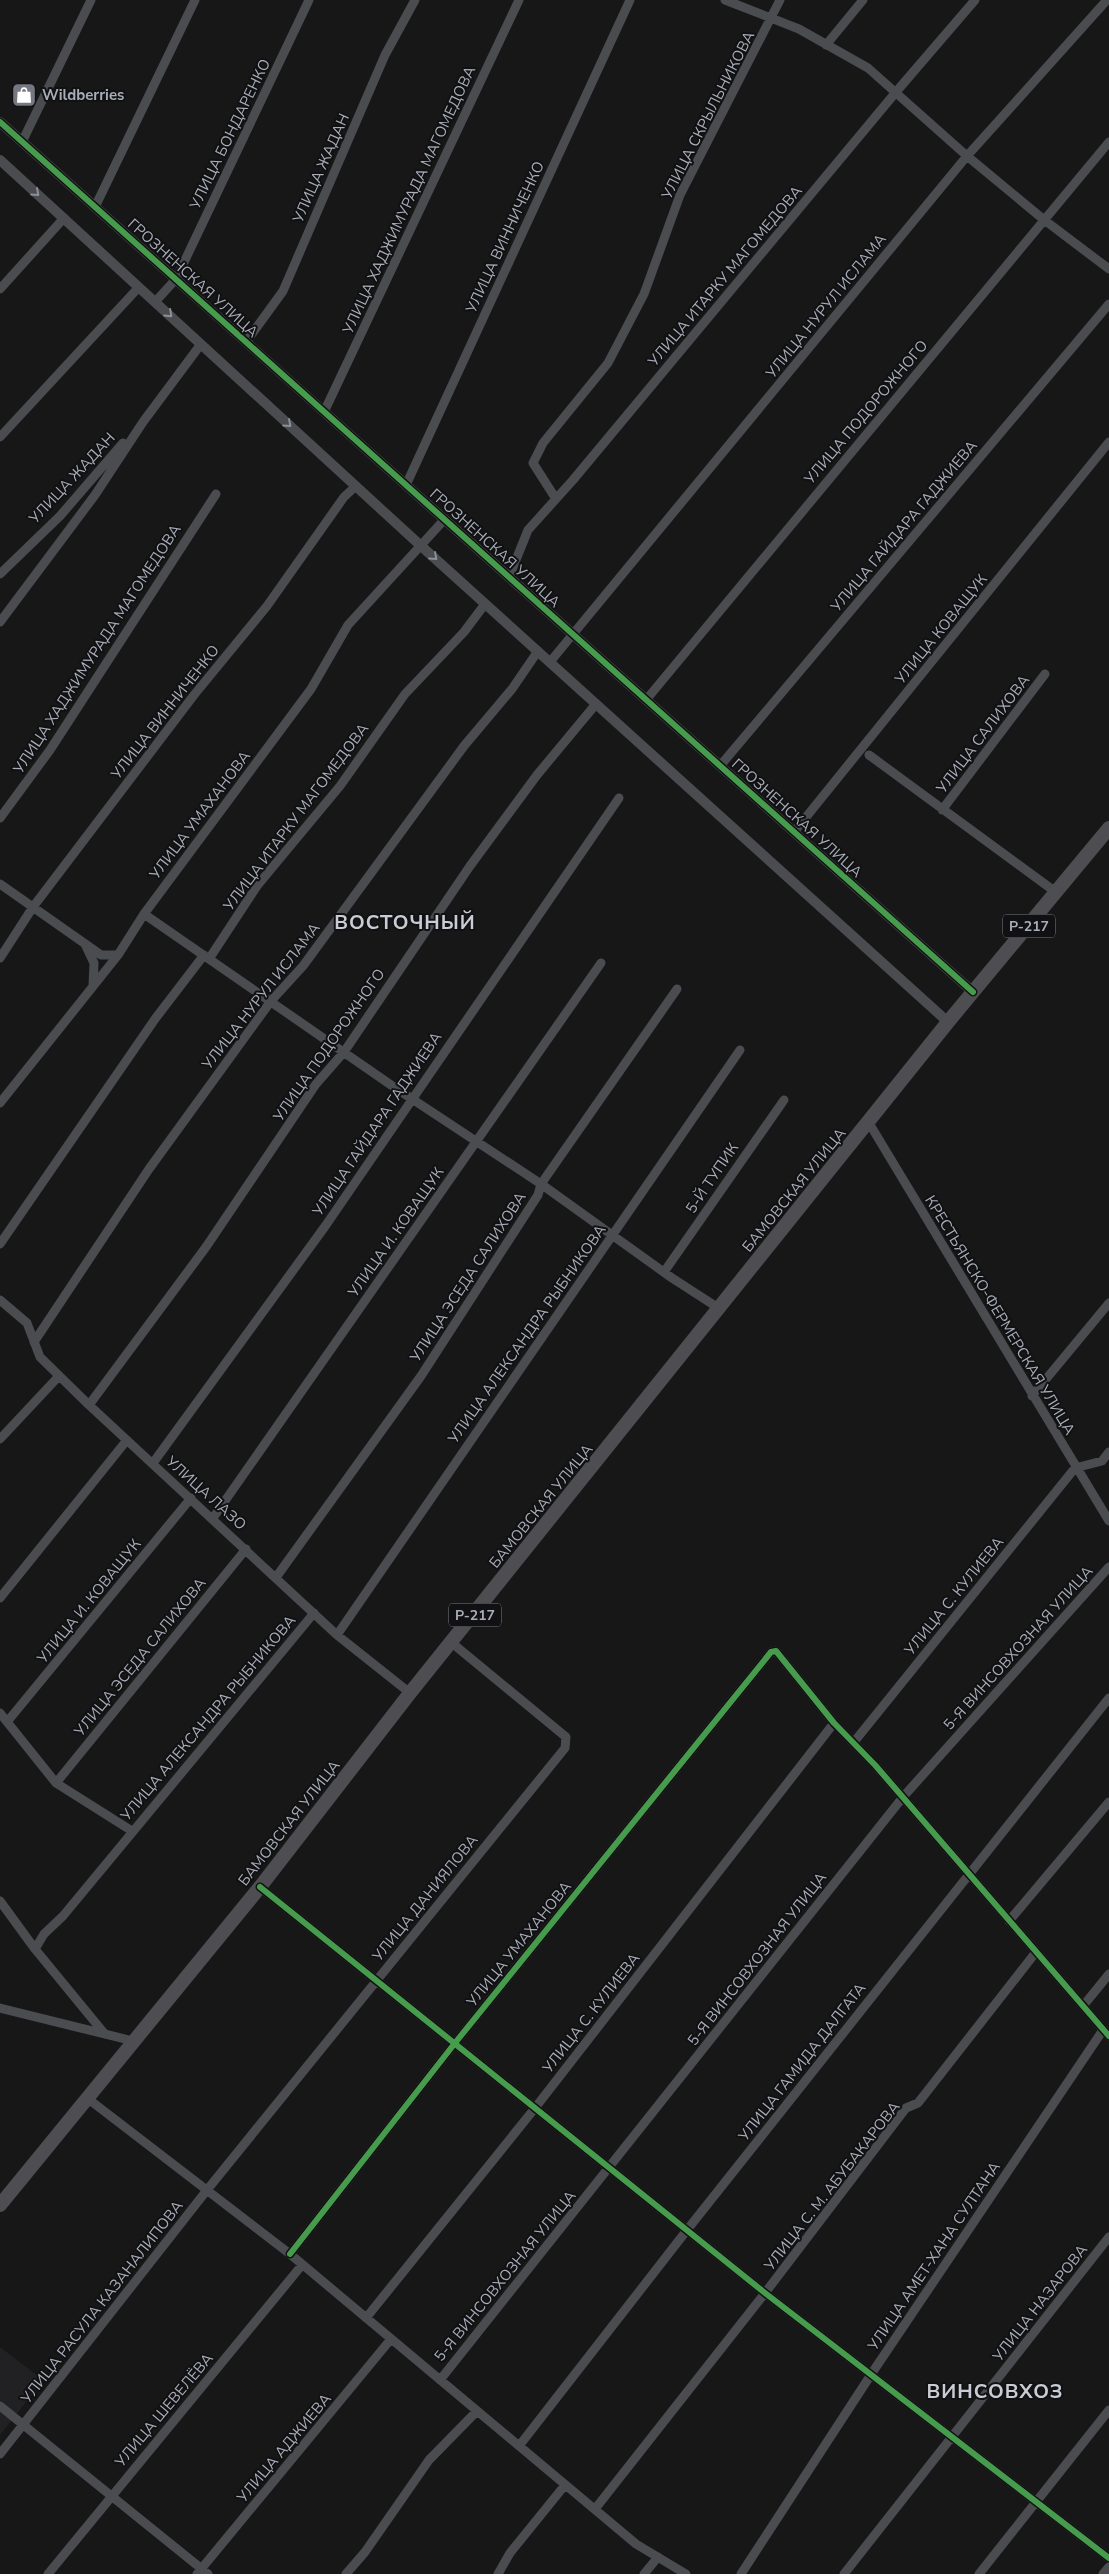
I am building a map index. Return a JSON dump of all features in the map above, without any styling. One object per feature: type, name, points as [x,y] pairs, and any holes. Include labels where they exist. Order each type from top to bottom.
[{"type":"highway","name":"БАМОВСКАЯ УЛИЦА","points":[[0,2205],[260,1887],[410,1693],[869,1123],[948,1022],[1109,828]]},
{"type":"street","points":[[22,142],[91,0]]},
{"type":"street","points":[[95,207],[195,0]]},
{"type":"street","name":"УЛИЦА БОНДАРЕНКО","points":[[155,302],[176,279],[309,0]]},
{"type":"street","name":"УЛИЦА ЖАДАН","points":[[246,342],[282,291],[385,55],[415,0]]},
{"type":"street","name":"УЛИЦА ХАДЖИМУРАДА МАГОМЕДОВА","points":[[324,412],[519,0]]},
{"type":"street","name":"УЛИЦА ВИННИЧЕНКО","points":[[406,485],[630,0]]},
{"type":"street","points":[[725,0],[799,29],[868,68],[967,156],[1043,219],[1109,269]]},
{"type":"street","name":"УЛИЦА СКРЫЛЬНИКОВА","points":[[556,499],[533,463],[543,443],[608,363],[644,294],[680,195],[772,19],[780,0]]},
{"type":"street","points":[[826,45],[863,0]]},
{"type":"street","name":"УЛИЦА ИТАРКУ МАГОМЕДОВА","points":[[509,578],[528,530],[975,0]]},
{"type":"street","name":"УЛИЦА НУРУЛ ИСЛАМА","points":[[550,662],[967,156],[1107,0]]},
{"type":"street","name":"ГРОЗНЕНСКАЯ УЛИЦА","points":[[0,122],[973,992]]},
{"type":"street","name":"УЛИЦА ПОДОРОЖНОГО","points":[[646,700],[1043,219],[1109,142]]},
{"type":"street","points":[[0,160],[420,545],[948,1022]]},
{"type":"street","points":[[0,289],[64,218]]},
{"type":"street","points":[[0,437],[139,287]]},
{"type":"street","name":"УЛИЦА ГАЙДАРА ГАДЖИЕВА","points":[[720,766],[1109,304]]},
{"type":"street","points":[[0,622],[95,495],[143,422],[201,344]]},
{"type":"street","name":"УЛИЦА ЖАДАН","points":[[0,574],[60,516],[143,422]]},
{"type":"street","name":"УЛИЦА КОВАЩУК","points":[[794,832],[1109,442]]},
{"type":"street","name":"УЛИЦА ВИННИЧЕНКО","points":[[0,958],[33,907],[194,695],[267,606],[344,497],[356,486]]},
{"type":"street","name":"УЛИЦА ХАДЖИМУРАДА МАГОМЕДОВА","points":[[0,818],[50,750],[216,494]]},
{"type":"street","name":"УЛИЦА УМАХАНОВА","points":[[0,1103],[118,955],[144,914],[311,689],[348,625],[444,520]]},
{"type":"street","name":"УЛИЦА ИТАРКУ МАГОМЕДОВА","points":[[0,1244],[155,1019],[207,957],[257,886],[340,786],[405,694],[464,632],[485,604]]},
{"type":"street","name":"УЛИЦА НУРУЛ ИСЛАМА","points":[[34,1342],[149,1169],[271,1001],[303,966],[464,746],[512,689],[538,651]]},
{"type":"street","name":"УЛИЦА САЛИХОВА","points":[[942,810],[1045,674]]},
{"type":"street","name":"УЛИЦА ПОДОРОЖНОГО","points":[[89,1405],[206,1247],[316,1084],[344,1052],[476,858],[537,775],[596,704]]},
{"type":"street","points":[[869,755],[1057,893]]},
{"type":"street","name":"УЛИЦА ГАЙДАРА ГАДЖИЕВА","points":[[152,1463],[326,1224],[411,1098],[620,798]]},
{"type":"street","points":[[0,884],[101,955],[118,955]]},
{"type":"street","points":[[144,914],[411,1098],[542,1184],[664,1272],[720,1308]]},
{"type":"street","points":[[85,944],[94,963],[93,986]]},
{"type":"street","name":"УЛИЦА И. КОВАЩУК","points":[[213,1518],[601,962]]},
{"type":"street","name":"УЛИЦА ЭСЕДА САЛИХОВА","points":[[277,1576],[421,1376],[538,1195],[542,1184],[678,989]]},
{"type":"street","name":"УЛИЦА АЛЕКСАНДРА РЫБНИКОВА","points":[[337,1635],[740,1050]]},
{"type":"street","name":"5-Й ТУПИК","points":[[664,1272],[784,1100]]},
{"type":"street","name":"КРЕСТЬЯНСКО-ФЕРМЕРСКАЯ УЛИЦА","points":[[869,1123],[1109,1521]]},
{"type":"street","name":"УЛИЦА ЛАЗО","points":[[0,1300],[26,1323],[40,1357],[89,1405],[277,1576],[337,1635],[410,1693]]},
{"type":"street","points":[[1032,1396],[1109,1303]]},
{"type":"street","points":[[0,1439],[59,1376]]},
{"type":"street","points":[[0,1598],[127,1440]]},
{"type":"street","points":[[1076,1468],[1102,1461],[1109,1452]]},
{"type":"street","name":"УЛИЦА С. КУЛИЕВА","points":[[854,1742],[1076,1468]]},
{"type":"street","name":"УЛИЦА И. КОВАЩУК","points":[[7,1722],[191,1498]]},
{"type":"street","name":"УЛИЦА ЭСЕДА САЛИХОВА","points":[[56,1783],[246,1548]]},
{"type":"street","name":"5-Я ВИНСОВХОЗНАЯ УЛИЦА","points":[[440,2380],[903,1797],[1109,1567]]},
{"type":"street","name":"УЛИЦА АЛЕКСАНДРА РЫБНИКОВА","points":[[34,1949],[44,1934],[63,1916],[132,1830],[314,1613]]},
{"type":"street","name":"УЛИЦА ДАНИЯЛОВА","points":[[207,2190],[565,1748],[566,1737],[452,1643]]},
{"type":"street","name":"УЛИЦА УМАХАНОВА","points":[[290,2254],[455,2043],[771,1652],[776,1652],[834,1723]]},
{"type":"street","name":"УЛИЦА ГАМИДА ДАЛГАТА","points":[[519,2446],[687,2230],[1109,1698]]},
{"type":"street","points":[[0,1713],[56,1783],[132,1830]]},
{"type":"street","points":[[834,1723],[854,1742],[903,1797],[1106,2033]]},
{"type":"street","name":"УЛИЦА С. КУЛИЕВА","points":[[366,2318],[535,2108],[834,1723]]},
{"type":"street","points":[[1009,1921],[1109,1802]]},
{"type":"street","points":[[260,1887],[766,2293],[1109,2558]]},
{"type":"street","points":[[0,1901],[34,1949],[104,2033]]},
{"type":"street","name":"УЛИЦА С. М. АБУБАКАРОВА","points":[[595,2509],[766,2293],[906,2108],[918,2103],[1036,1952]]},
{"type":"street","points":[[1083,2006],[1109,1974]]},
{"type":"street","points":[[1,2011],[134,2041]]},
{"type":"street","name":"УЛИЦА АМЕТ-ХАНА СУЛТАНА","points":[[741,2574],[872,2373],[1106,2033]]},
{"type":"street","points":[[87,2098],[290,2254],[636,2544],[686,2574]]},
{"type":"street","name":"УЛИЦА РАСУЛА КАЗАНАЛИПОВА","points":[[0,2454],[207,2190]]},
{"type":"street","name":"УЛИЦА НАЗАРОВА","points":[[844,2574],[1109,2237]]},
{"type":"street","name":"УЛИЦА ШЕВЕЛЁВА","points":[[48,2574],[302,2264]]},
{"type":"street","name":"УЛИЦА АДЖИЕВА","points":[[202,2572],[391,2339]]},
{"type":"street","points":[[0,2406],[111,2495],[202,2572]]},
{"type":"street","points":[[979,2574],[1109,2410]]},
{"type":"street","points":[[346,2574],[365,2552],[429,2460],[477,2411]]},
{"type":"street","points":[[498,2574],[510,2553],[566,2485]]},
{"type":"street","points":[[644,2574],[658,2557]]},
{"type":"street","points":[[1104,2574],[1109,2567]]},
{"type":"shaded area","points":[[0,2347],[43,2380],[0,2435]]},
{"type":"cycle path","points":[[0,122],[973,992]]},
{"type":"cycle path","points":[[290,2254],[455,2043],[771,1652],[776,1651],[834,1723],[875,1765],[1109,2036]]},
{"type":"cycle path","points":[[260,1887],[765,2293],[1109,2558]]},
{"type":"place","name":"Wildberries","points":[[24,95]]},
{"type":"district","name":"ВОСТОЧНЫЙ","points":[[405,922]]},
{"type":"district","name":"ВИНСОВХОЗ","points":[[995,2391]]}]
